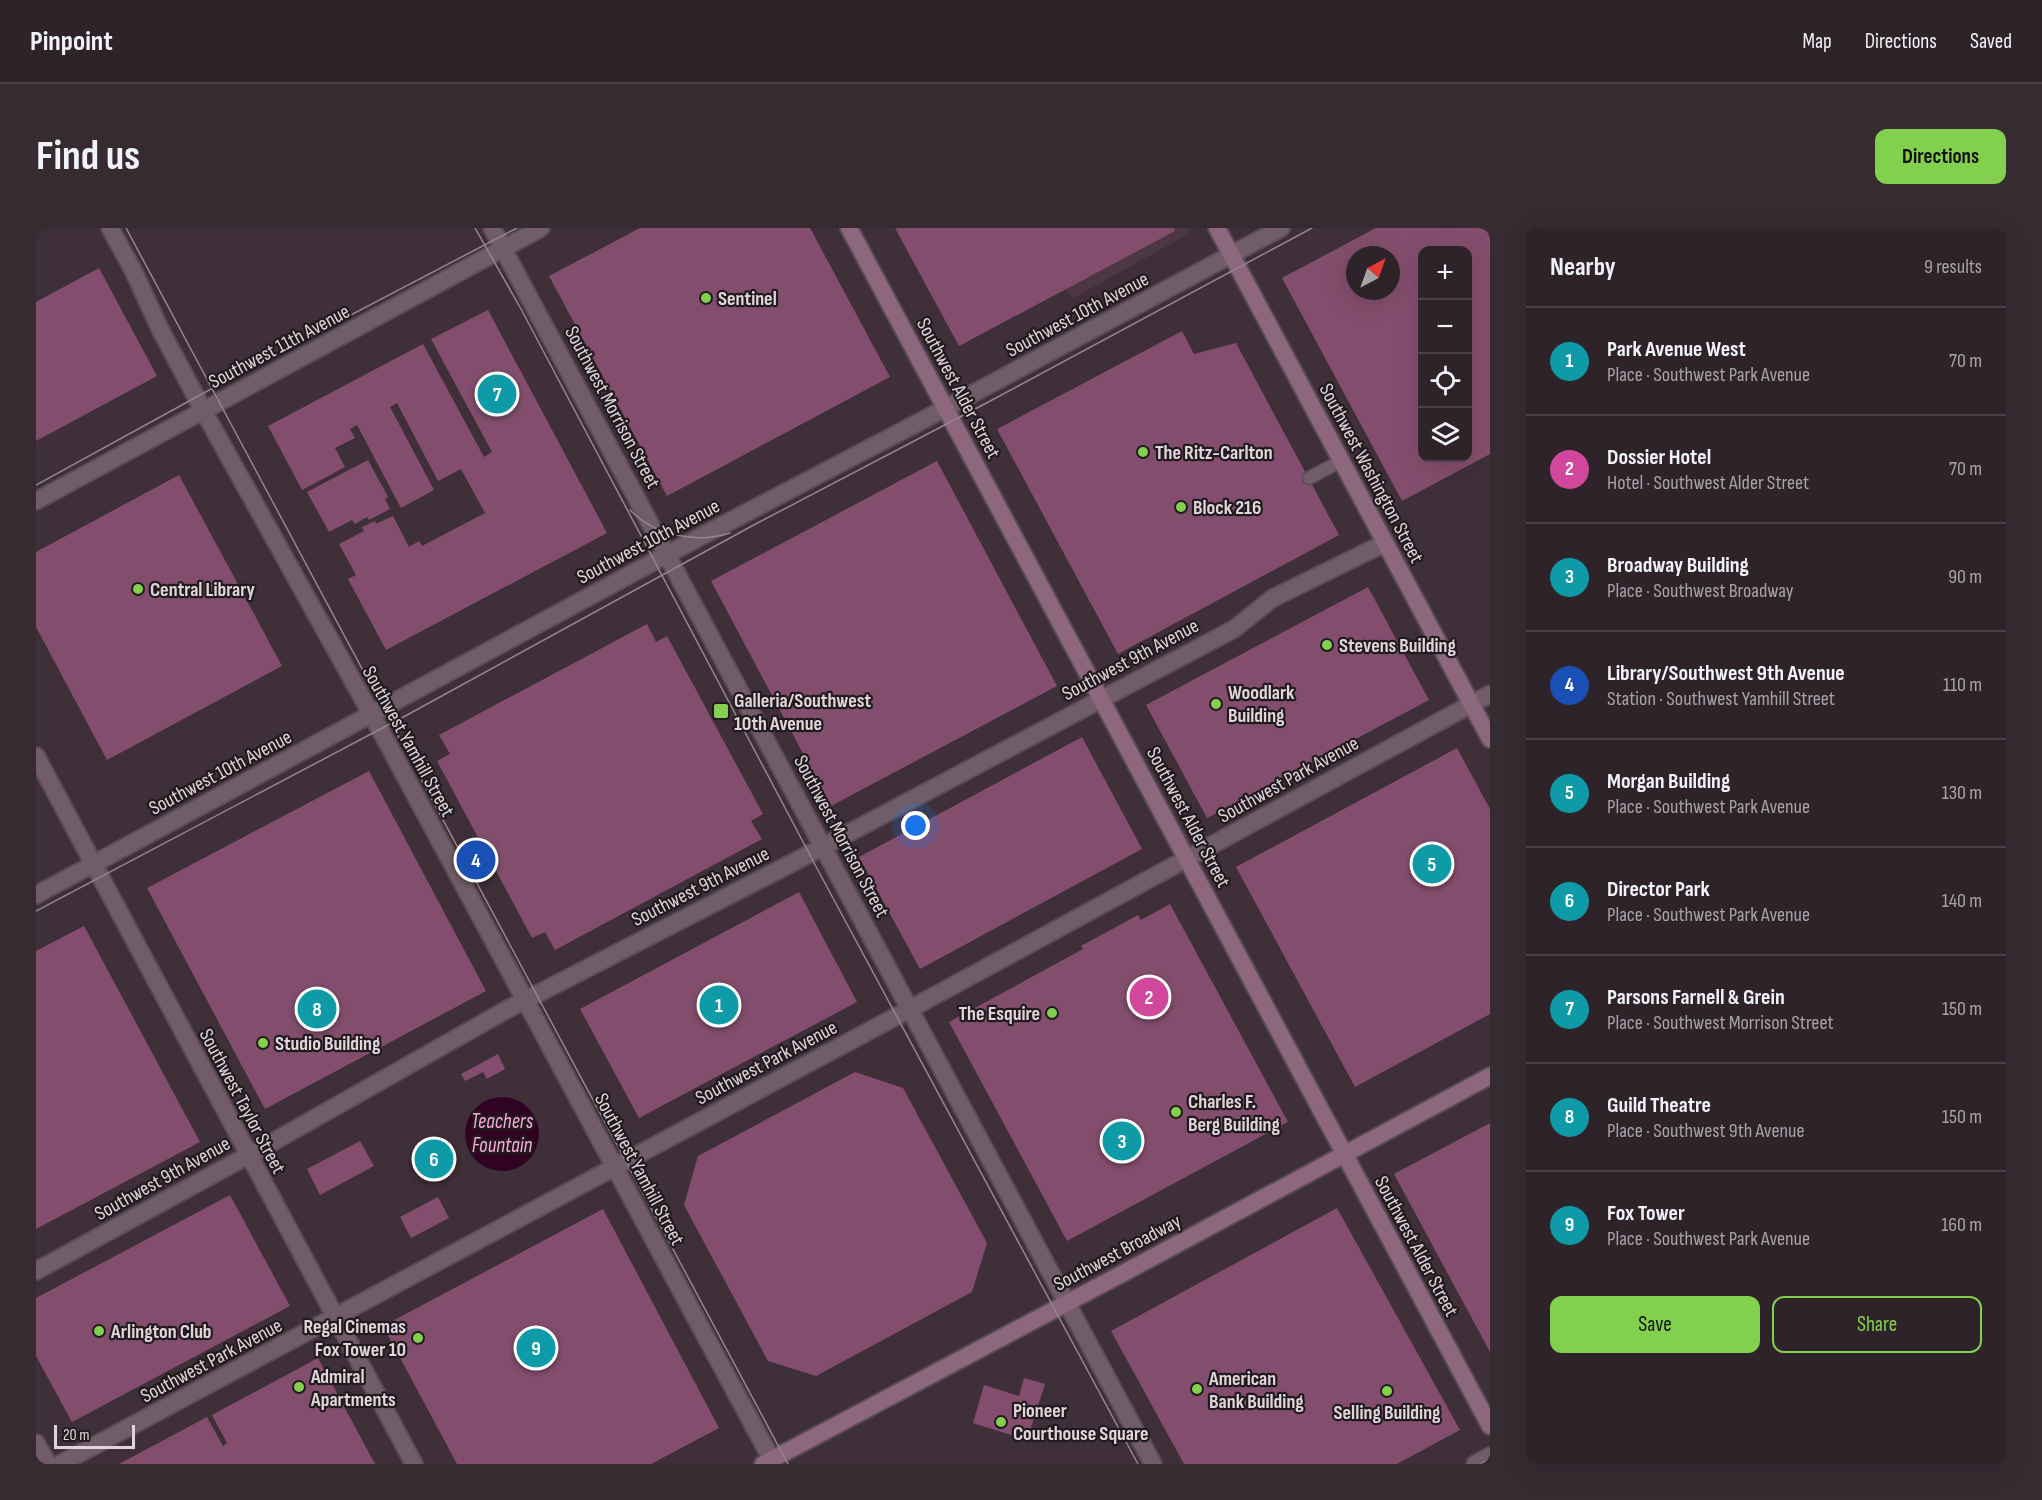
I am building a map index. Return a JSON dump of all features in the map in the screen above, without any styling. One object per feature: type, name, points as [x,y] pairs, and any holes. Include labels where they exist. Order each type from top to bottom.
[{"type":"main road","name":"Southwest Alder Street","points":[[849,228],[1490,1426]]},
{"type":"main road","name":"Southwest Washington Street","points":[[1217,228],[1490,739]]},
{"type":"main road","name":"Southwest Broadway","points":[[770,1463],[1490,1076]]},
{"type":"street","name":"Southwest Yamhill Street","points":[[110,228],[203,410],[526,1000],[770,1463]]},
{"type":"street","name":"Southwest Morrison Street","points":[[492,228],[1153,1464]]},
{"type":"street","name":"Southwest 11th Avenue","points":[[36,501],[541,228]]},
{"type":"street","name":"Southwest 10th Avenue","points":[[36,895],[1281,228]]},
{"type":"street","name":"Southwest 9th Avenue","points":[[36,1271],[526,1000],[1234,629],[1273,598],[1385,543]]},
{"type":"street","name":"Southwest Park Avenue","points":[[60,1464],[1490,694]]},
{"type":"street","name":"Southwest Taylor Street","points":[[36,756],[414,1464]]},
{"type":"street","points":[[36,1443],[48,1464]]},
{"type":"street","points":[[1475,1464],[1490,1456]]},
{"type":"lane","points":[[1309,478],[1341,461]]},
{"type":"shaded area","points":[[1034,228],[1187,228],[1190,233],[1072,299]]},
{"type":"water","name":"Teachers Fountain","points":[[502,1097],[516,1100],[528,1108],[536,1120],[539,1134],[536,1148],[528,1160],[516,1168],[502,1171],[488,1168],[476,1160],[468,1148],[465,1134],[468,1120],[476,1108],[488,1100]]},
{"type":"building","points":[[640,228],[810,228],[890,377],[667,496],[549,276]]},
{"type":"building","points":[[895,228],[1174,228],[1175,231],[959,346]]},
{"type":"building","points":[[1376,228],[1490,228],[1490,454],[1402,501],[1282,278]]},
{"type":"building","points":[[99,268],[157,376],[36,441],[36,302]]},
{"type":"building","points":[[488,310],[607,533],[386,650],[348,579],[356,575],[339,544],[364,531],[362,527],[375,521],[376,524],[393,516],[409,547],[419,541],[422,546],[485,513],[461,469],[438,481],[397,403],[390,407],[434,490],[401,508],[357,425],[350,429],[355,438],[335,448],[345,467],[302,490],[268,426],[423,344],[484,457],[492,452],[431,339]]},
{"type":"building","name":"Block 216","points":[[1182,331],[1194,354],[1236,343],[1339,535],[1118,654],[997,429]]},
{"type":"building","points":[[368,460],[388,497],[385,499],[390,509],[369,520],[367,517],[355,524],[352,520],[329,532],[307,492]]},
{"type":"building","points":[[937,461],[1057,686],[831,806],[711,581]]},
{"type":"building","name":"Central Library","points":[[179,475],[282,666],[107,760],[36,627],[36,552]]},
{"type":"building","points":[[1368,587],[1429,700],[1207,818],[1146,705]]},
{"type":"building","points":[[647,624],[656,642],[667,636],[763,814],[751,821],[762,839],[555,950],[545,932],[532,938],[437,761],[450,754],[439,735]]},
{"type":"building","points":[[1082,737],[1142,849],[920,969],[859,857]]},
{"type":"building","points":[[1457,748],[1490,809],[1490,1014],[1355,1087],[1236,867]]},
{"type":"building","points":[[369,771],[486,991],[265,1109],[147,888]]},
{"type":"building","points":[[799,892],[857,1002],[639,1118],[580,1009]]},
{"type":"building","points":[[1170,904],[1288,1122],[1067,1241],[949,1022],[1083,949],[1081,946],[1138,915],[1141,920]]},
{"type":"building","points":[[84,926],[200,1142],[36,1229],[36,951]]},
{"type":"building","points":[[498,1054],[505,1069],[487,1079],[483,1072],[465,1081],[461,1074]]},
{"type":"building","points":[[855,1072],[903,1088],[987,1243],[972,1292],[816,1376],[768,1361],[684,1205],[698,1156]]},
{"type":"building","points":[[1490,1123],[1490,1352],[1394,1174]]},
{"type":"building","points":[[360,1141],[374,1166],[320,1195],[307,1169]]},
{"type":"building","points":[[230,1195],[290,1306],[72,1422],[36,1356],[36,1298]]},
{"type":"building","points":[[438,1197],[449,1218],[411,1238],[400,1217]]},
{"type":"building","points":[[1337,1208],[1460,1430],[1397,1464],[1184,1464],[1111,1331]]},
{"type":"building","points":[[603,1209],[719,1428],[651,1464],[457,1464],[383,1326]]},
{"type":"building","points":[[318,1358],[375,1464],[119,1464],[207,1417],[223,1446],[227,1443],[212,1415]]},
{"type":"building","points":[[1024,1378],[1045,1384],[1027,1440],[973,1423],[984,1385],[1019,1396]]},
{"type":"tram line","points":[[126,228],[788,1464]]},
{"type":"tram line","points":[[475,228],[521,309],[820,874],[1138,1464]]},
{"type":"tram line","points":[[36,485],[242,372],[517,228]]},
{"type":"tram line","points":[[36,911],[407,715],[750,527],[1312,228]]},
{"type":"tram line","points":[[630,510],[651,526],[676,535],[703,538],[730,533]]},
{"type":"tram line","points":[[1481,1464],[1490,1459]]},
{"type":"place","name":"Sentinel","points":[[706,298]]},
{"type":"place","name":"Parsons Farnell & Grein","points":[[497,394]]},
{"type":"place","name":"The Ritz-Carlton","points":[[1143,452]]},
{"type":"place","name":"Block 216","points":[[1181,507]]},
{"type":"place","name":"Central Library","points":[[138,589]]},
{"type":"place","name":"Stevens Building","points":[[1327,645]]},
{"type":"place","name":"Woodlark Building","points":[[1216,704]]},
{"type":"place","name":"Galleria/Southwest 10th Avenue","points":[[721,711]]},
{"type":"place","name":"Library/Southwest 9th Avenue","points":[[476,860]]},
{"type":"place","name":"Morgan Building","points":[[1432,864]]},
{"type":"place","name":"Dossier Hotel","points":[[1149,997]]},
{"type":"place","name":"Park Avenue West","points":[[719,1005]]},
{"type":"place","name":"Guild Theatre","points":[[317,1009]]},
{"type":"place","name":"The Esquire","points":[[1052,1013]]},
{"type":"place","name":"Studio Building","points":[[263,1043]]},
{"type":"place","name":"Charles F. Berg Building","points":[[1176,1112]]},
{"type":"place","name":"Broadway Building","points":[[1122,1141]]},
{"type":"place","name":"Director Park","points":[[434,1159]]},
{"type":"place","name":"Arlington Club","points":[[99,1331]]},
{"type":"place","name":"Regal Cinemas Fox Tower 10","points":[[418,1338]]},
{"type":"place","name":"Fox Tower","points":[[536,1348]]},
{"type":"place","name":"Admiral Apartments","points":[[299,1387]]},
{"type":"place","name":"American Bank Building","points":[[1197,1389]]},
{"type":"place","name":"Selling Building","points":[[1387,1391]]},
{"type":"place","name":"Pioneer Courthouse Square","points":[[1001,1422]]}]
